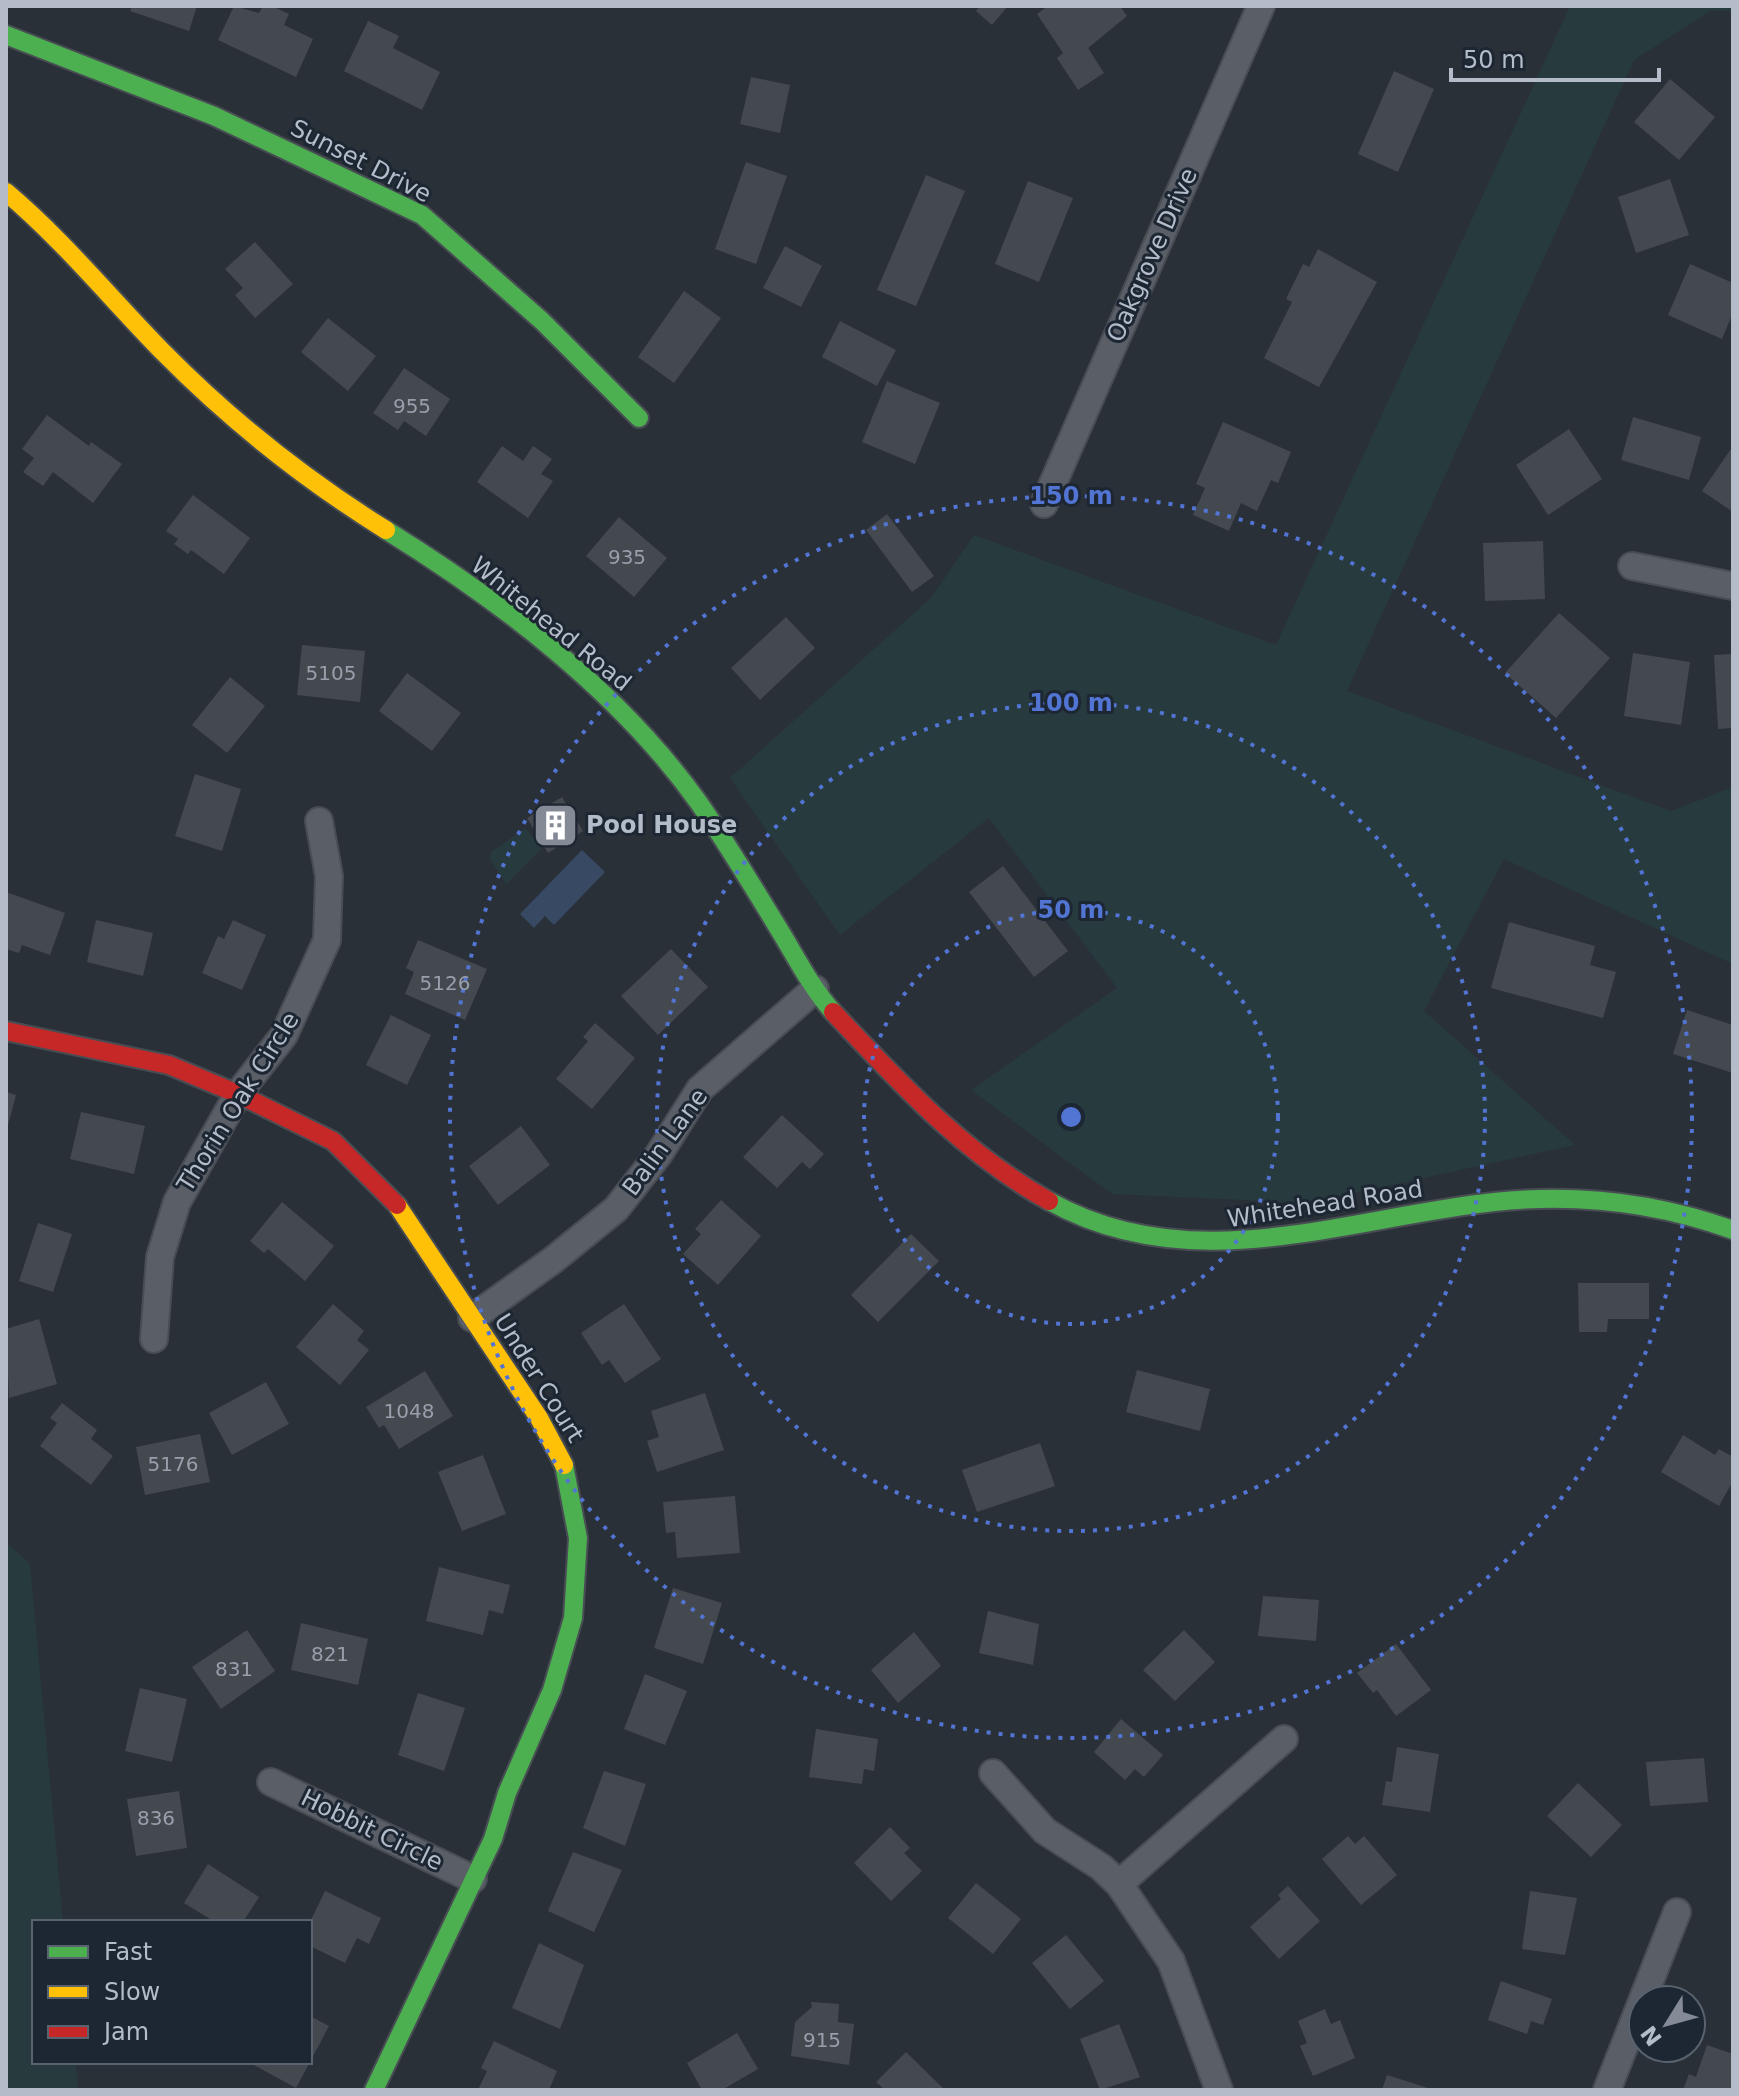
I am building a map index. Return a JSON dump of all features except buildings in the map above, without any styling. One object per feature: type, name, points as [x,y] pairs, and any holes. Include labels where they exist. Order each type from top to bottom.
[{"type":"street","name":"Oakgrove Drive","points":[[1044,504],[1261,6]]},
{"type":"street","name":"Sunset Drive","points":[[6,35],[214,116],[422,215],[542,321],[639,418]]},
{"type":"street","name":"Whitehead Road","points":[[6,192],[31,213],[218,409],[311,482],[424,555],[558,655],[617,707],[671,766],[742,869],[815,989],[907,1093],[990,1166],[1088,1219],[1139,1235],[1220,1246],[1329,1232],[1458,1206],[1539,1197],[1611,1198],[1691,1213],[1733,1230]]},
{"type":"street","points":[[1632,566],[1733,586]]},
{"type":"street","name":"Thorin Oak Circle","points":[[154,1339],[160,1257],[177,1202],[238,1094],[284,1035],[327,940],[329,876],[319,821]]},
{"type":"street","name":"Balin Lane","points":[[472,1318],[553,1260],[616,1209],[659,1154],[700,1089],[815,989]]},
{"type":"street","name":"Under Court","points":[[6,1031],[169,1065],[238,1094],[333,1141],[398,1206],[539,1418],[565,1466],[578,1538],[573,1618],[556,1676],[473,1879],[374,2090]]},
{"type":"street","points":[[1119,1884],[1284,1739]]},
{"type":"street","points":[[993,1773],[1045,1831],[1101,1867],[1119,1884],[1171,1961],[1219,2090]]},
{"type":"street","name":"Hobbit Circle","points":[[271,1782],[473,1879]]},
{"type":"street","points":[[1607,2090],[1677,1912]]},
{"type":"green space","points":[[1570,6],[1733,6],[1733,11],[1710,11],[1634,60],[1347,691],[1671,811],[1733,787],[1733,964],[1504,859],[1424,1011],[1575,1145],[1309,1203],[1112,1194],[971,1090],[1117,988],[989,818],[840,935],[730,778],[931,598],[974,535],[1276,645]]},
{"type":"green space","points":[[526,828],[541,849],[506,884],[490,859],[491,852]]},
{"type":"green space","points":[[6,1542],[30,1564],[63,1920],[32,1920],[32,2064],[76,2064],[78,2090],[6,2090]]},
{"type":"water","points":[[582,850],[605,872],[554,925],[545,916],[534,928],[520,914]]},
{"type":"traffic: fast","points":[[6,35],[214,116],[422,215],[542,321],[639,418]]},
{"type":"traffic: fast","points":[[386,530],[515,618],[633,723],[699,803],[811,983],[833,1012]]},
{"type":"traffic: fast","points":[[1049,1201],[1103,1225],[1158,1237],[1213,1241],[1269,1238],[1525,1199],[1586,1200],[1645,1206],[1733,1230]]},
{"type":"traffic: fast","points":[[374,2090],[493,1839],[507,1793],[552,1690],[573,1618],[578,1538],[564,1465]]},
{"type":"traffic: slow","points":[[6,192],[215,402],[297,469],[386,530]]},
{"type":"traffic: slow","points":[[397,1205],[539,1418],[564,1465]]},
{"type":"traffic: jam","points":[[833,1012],[908,1090],[961,1139],[988,1161],[1049,1201]]},
{"type":"traffic: jam","points":[[6,1031],[169,1065],[238,1094],[333,1141],[397,1205]]},
{"type":"place","name":"Pool House","points":[[555,825]]}]
